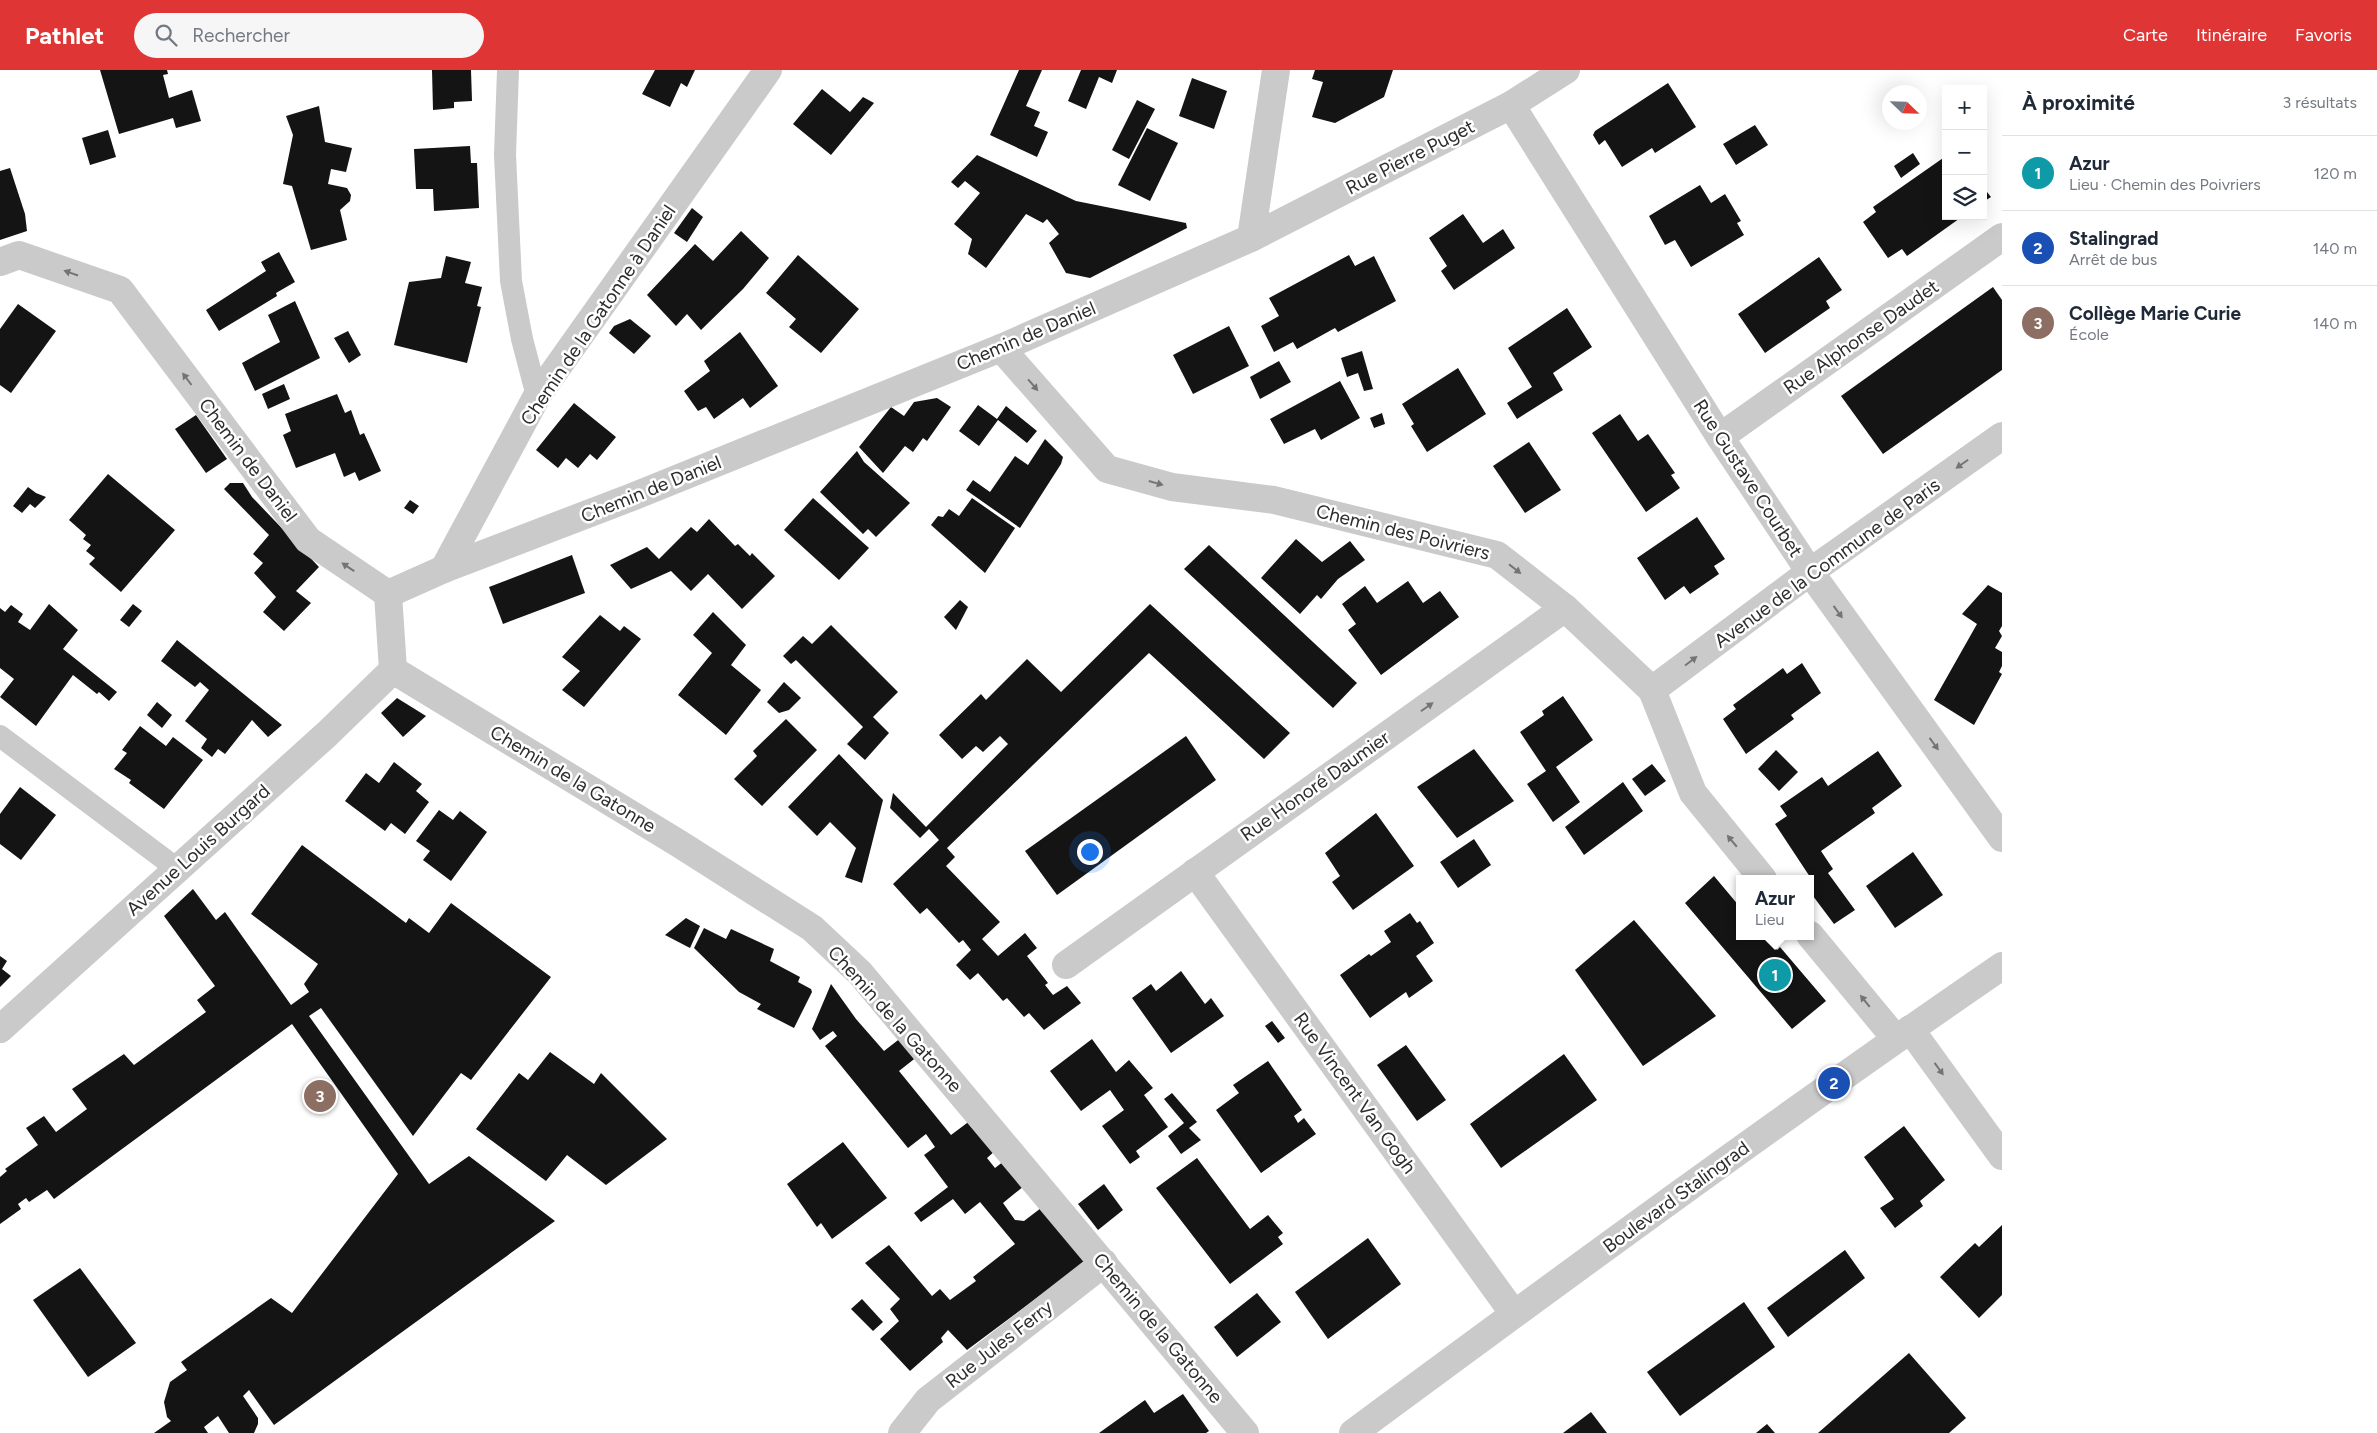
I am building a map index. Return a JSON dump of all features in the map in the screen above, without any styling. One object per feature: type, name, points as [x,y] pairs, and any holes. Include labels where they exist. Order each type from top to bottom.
[{"type":"street","name":"Chemin de la Gatonne à Daniel","points":[[444,569],[537,396],[768,70]]},
{"type":"street","points":[[1251,238],[1276,70]]},
{"type":"street","name":"Rue Pierre Puget","points":[[1251,238],[1511,105],[1566,70]]},
{"type":"street","name":"Rue Gustave Courbet","points":[[1511,105],[1720,437],[1810,572],[2002,838]]},
{"type":"street","name":"Rue Alphonse Daudet","points":[[1720,437],[2002,237]]},
{"type":"street","name":"Chemin de Daniel","points":[[0,262],[19,255],[120,290],[308,540],[388,594],[444,569],[632,497],[1001,348],[1251,238]]},
{"type":"street","name":"Chemin des Poivriers","points":[[1001,348],[1107,469],[1172,487],[1274,500],[1497,555],[1565,608],[1652,690],[1693,793],[1760,875]]},
{"type":"street","name":"Avenue de la Commune de Paris","points":[[1652,690],[1810,572],[2002,436]]},
{"type":"street","points":[[388,594],[393,670]]},
{"type":"street","name":"Rue Honoré Daumier","points":[[1066,966],[1565,608]]},
{"type":"street","name":"Avenue Louis Burgard","points":[[0,1029],[176,868],[327,734],[393,670]]},
{"type":"street","name":"Chemin de la Gatonne","points":[[393,670],[678,843],[812,928],[860,973],[1245,1433]]},
{"type":"street","name":"Rue Vincent Van Gogh","points":[[1195,872],[1514,1314]]},
{"type":"street","points":[[1814,939],[1903,1034],[2002,1156]]},
{"type":"street","name":"Boulevard Stalingrad","points":[[1353,1433],[1514,1314],[1903,1034],[2002,966]]},
{"type":"street","name":"Rue Jules Ferry","points":[[902,1433],[928,1400],[1104,1263]]},
{"type":"lane","points":[[508,70],[505,155],[511,281],[522,339],[537,396]]},
{"type":"lane","points":[[0,736],[176,868]]},
{"type":"building","points":[[100,70],[167,70],[168,74],[163,75],[169,98],[192,90],[201,121],[176,128],[173,118],[119,134]]},
{"type":"building","points":[[432,70],[471,70],[472,101],[454,102],[454,108],[433,110]]},
{"type":"building","points":[[655,70],[695,70],[687,87],[681,83],[670,107],[642,94]]},
{"type":"building","points":[[1019,70],[1042,70],[1026,106],[1040,112],[1034,126],[1048,132],[1037,157],[990,135]]},
{"type":"building","points":[[1081,70],[1117,70],[1112,83],[1099,77],[1086,109],[1068,101]]},
{"type":"building","points":[[1315,70],[1393,70],[1384,97],[1335,123],[1312,117],[1323,82],[1312,79]]},
{"type":"building","points":[[1192,78],[1227,91],[1214,129],[1179,116]]},
{"type":"building","points":[[1668,83],[1696,127],[1655,153],[1652,148],[1622,167],[1605,140],[1599,145],[1593,135],[1595,131]]},
{"type":"building","points":[[822,89],[850,112],[863,97],[874,103],[831,155],[793,124]]},
{"type":"building","points":[[1137,100],[1155,109],[1129,159],[1112,150]]},
{"type":"building","points":[[319,106],[325,142],[352,148],[346,172],[331,169],[328,184],[347,188],[351,195],[350,201],[340,210],[347,240],[311,250],[292,186],[283,184],[293,135],[286,116]]},
{"type":"building","points":[[1755,125],[1768,145],[1736,165],[1723,144]]},
{"type":"building","points":[[1147,128],[1178,143],[1150,201],[1118,185]]},
{"type":"building","points":[[108,130],[116,157],[90,165],[82,138]]},
{"type":"building","points":[[470,146],[471,163],[477,163],[479,208],[434,211],[433,189],[416,189],[414,149]]},
{"type":"building","points":[[1913,153],[1920,164],[1901,178],[1894,166]]},
{"type":"building","points":[[977,155],[1076,201],[1186,223],[1187,228],[1090,278],[1066,273],[1049,243],[1059,234],[1047,219],[1043,223],[1026,214],[986,268],[968,254],[972,239],[954,224],[980,193],[965,181],[958,188],[951,182]]},
{"type":"building","points":[[1942,159],[1942,220],[1957,220],[1907,256],[1902,249],[1888,258],[1863,222],[1876,212],[1873,207]]},
{"type":"building","points":[[10,168],[25,214],[27,231],[0,240],[0,171]]},
{"type":"building","points":[[1700,185],[1711,203],[1725,194],[1741,221],[1737,223],[1744,235],[1691,267],[1675,240],[1665,245],[1649,216]]},
{"type":"building","points":[[692,208],[703,217],[687,242],[674,233]]},
{"type":"building","points":[[1463,214],[1483,243],[1503,229],[1515,248],[1454,290],[1441,271],[1447,266],[1429,238]]},
{"type":"building","points":[[741,231],[769,258],[743,289],[701,330],[687,314],[676,326],[647,295],[695,244],[713,261]]},
{"type":"building","points":[[279,252],[295,282],[276,293],[277,296],[219,331],[206,310],[266,271],[261,262]]},
{"type":"building","points":[[798,255],[859,309],[821,353],[789,327],[796,319],[766,293]]},
{"type":"building","points":[[1349,255],[1355,266],[1374,256],[1396,301],[1338,332],[1335,328],[1297,349],[1293,342],[1274,352],[1261,326],[1279,316],[1269,298]]},
{"type":"building","points":[[446,256],[471,262],[465,283],[482,287],[477,306],[481,307],[467,363],[394,345],[409,282],[441,278]]},
{"type":"building","points":[[1819,257],[1842,290],[1826,301],[1830,308],[1765,353],[1738,314]]},
{"type":"building","points":[[1993,287],[2002,300],[2002,370],[1883,454],[1841,396]]},
{"type":"building","points":[[295,301],[320,358],[255,391],[242,363],[280,342],[268,315]]},
{"type":"building","points":[[18,304],[56,331],[11,393],[0,385],[0,329]]},
{"type":"building","points":[[1567,308],[1592,347],[1553,373],[1563,390],[1517,419],[1507,403],[1532,387],[1508,348]]},
{"type":"building","points":[[630,319],[651,336],[634,354],[609,333],[614,326]]},
{"type":"building","points":[[1229,326],[1249,366],[1193,394],[1173,355]]},
{"type":"building","points":[[348,331],[361,355],[349,363],[334,338]]},
{"type":"building","points":[[740,332],[778,386],[750,408],[743,398],[714,419],[706,407],[698,411],[684,391],[710,371],[704,361]]},
{"type":"building","points":[[1362,351],[1373,389],[1364,391],[1358,373],[1347,377],[1341,358]]},
{"type":"building","points":[[1279,361],[1291,382],[1260,399],[1250,377]]},
{"type":"building","points":[[1458,368],[1486,414],[1427,452],[1411,426],[1414,424],[1402,404]]},
{"type":"building","points":[[1340,381],[1360,418],[1321,440],[1315,429],[1284,444],[1270,419]]},
{"type":"building","points":[[284,384],[290,399],[268,409],[262,394]]},
{"type":"building","points":[[337,394],[345,413],[351,410],[360,435],[364,433],[381,471],[359,481],[355,472],[344,477],[335,453],[296,468],[283,435],[291,431],[285,414]]},
{"type":"building","points":[[937,398],[951,407],[927,441],[923,438],[913,452],[905,446],[883,473],[859,447],[891,407],[904,416],[914,402]]},
{"type":"building","points":[[574,403],[616,437],[597,460],[590,454],[578,468],[566,458],[558,468],[536,450]]},
{"type":"building","points":[[978,405],[997,419],[1006,406],[1037,431],[1027,443],[998,420],[979,446],[959,431]]},
{"type":"building","points":[[1382,413],[1385,424],[1374,428],[1370,418]]},
{"type":"building","points":[[1620,414],[1638,441],[1648,434],[1675,473],[1671,475],[1680,488],[1646,512],[1592,433]]},
{"type":"building","points":[[196,415],[227,459],[206,473],[175,429]]},
{"type":"building","points":[[1045,439],[1063,457],[1061,464],[1020,528],[966,490],[973,480],[990,492],[1015,456],[1028,465]]},
{"type":"building","points":[[1529,442],[1561,490],[1525,513],[1493,466]]},
{"type":"building","points":[[857,451],[864,462],[910,503],[876,537],[868,529],[863,534],[820,492]]},
{"type":"building","points":[[108,474],[175,530],[121,592],[89,564],[95,558],[86,551],[91,545],[83,539],[86,535],[69,520]]},
{"type":"building","points":[[230,483],[243,483],[252,497],[319,567],[296,591],[311,603],[284,631],[263,612],[276,597],[254,573],[263,563],[253,554],[269,535],[224,489]]},
{"type":"building","points":[[28,487],[46,497],[35,508],[30,504],[22,513],[13,506]]},
{"type":"building","points":[[813,498],[869,548],[839,580],[784,530]]},
{"type":"building","points":[[972,498],[1015,528],[985,573],[931,525],[938,516],[943,517],[949,509],[959,516]]},
{"type":"building","points":[[410,500],[419,506],[413,514],[404,508]]},
{"type":"building","points":[[1697,517],[1725,559],[1714,566],[1719,574],[1690,594],[1684,586],[1665,600],[1637,558]]},
{"type":"building","points":[[709,519],[735,546],[738,544],[750,556],[752,553],[775,576],[742,609],[708,574],[691,591],[671,571],[631,589],[610,565],[647,547],[659,559],[691,527],[697,532]]},
{"type":"building","points":[[1296,539],[1322,562],[1350,541],[1365,560],[1338,579],[1321,599],[1317,595],[1300,614],[1261,578]]},
{"type":"building","points":[[1209,545],[1357,683],[1333,708],[1184,569]]},
{"type":"building","points":[[572,555],[585,593],[503,624],[489,587]]},
{"type":"building","points":[[1408,581],[1423,603],[1440,591],[1459,617],[1381,675],[1348,630],[1356,624],[1342,604],[1365,586],[1377,603]]},
{"type":"building","points":[[1988,585],[2002,593],[2002,626],[1999,631],[2002,636],[1995,648],[2002,652],[2002,666],[1999,672],[2002,674],[1974,725],[1934,700],[1977,624],[1962,614]]},
{"type":"building","points":[[960,600],[968,607],[956,630],[944,617]]},
{"type":"building","points":[[49,604],[78,630],[63,649],[117,692],[109,701],[73,675],[36,726],[0,697],[14,679],[0,668],[0,608],[5,612],[11,605],[23,614],[18,622],[30,630]]},
{"type":"building","points":[[133,604],[142,611],[129,627],[120,620]]},
{"type":"building","points":[[1150,604],[1290,733],[1264,759],[1149,653],[947,848],[955,857],[946,866],[1000,922],[982,939],[998,956],[1025,933],[1037,948],[1027,956],[1048,983],[1045,985],[1053,995],[1067,986],[1081,1003],[1044,1030],[1029,1013],[1024,1017],[1007,998],[1003,1001],[978,973],[970,980],[956,965],[971,950],[963,940],[959,943],[927,908],[920,914],[893,884],[939,840],[929,829],[920,838],[890,808],[893,793],[926,827],[1008,744],[1000,736],[983,752],[976,746],[962,759],[939,735],[981,694],[986,700],[1027,659],[1061,692]]},
{"type":"building","points":[[713,612],[746,645],[731,665],[761,690],[726,735],[678,695],[712,653],[693,635]]},
{"type":"building","points":[[600,615],[620,631],[624,626],[641,639],[584,707],[562,690],[580,671],[562,657]]},
{"type":"building","points":[[831,625],[898,692],[873,717],[889,733],[865,760],[847,744],[863,727],[796,660],[791,664],[783,656],[803,636],[812,644]]},
{"type":"building","points":[[177,640],[282,725],[268,737],[252,720],[225,754],[218,749],[212,757],[201,748],[207,739],[185,721],[209,690],[200,682],[195,687],[161,661]]},
{"type":"building","points":[[1802,663],[1821,693],[1791,715],[1794,719],[1746,754],[1723,719],[1736,709],[1733,705],[1783,668],[1787,674]]},
{"type":"building","points":[[784,682],[801,698],[789,710],[779,713],[767,702]]},
{"type":"building","points":[[1563,696],[1593,740],[1556,767],[1580,802],[1553,822],[1527,784],[1546,771],[1520,732],[1544,715],[1542,711]]},
{"type":"building","points":[[397,698],[426,716],[403,737],[381,713]]},
{"type":"building","points":[[157,702],[172,715],[162,728],[147,715]]},
{"type":"building","points":[[786,719],[817,750],[762,806],[734,779],[757,756],[753,751]]},
{"type":"building","points":[[140,726],[166,746],[173,737],[203,760],[164,809],[129,783],[131,780],[114,769],[127,753],[122,750]]},
{"type":"building","points":[[1186,736],[1216,780],[1057,895],[1025,851]]},
{"type":"building","points":[[1474,749],[1514,801],[1457,838],[1417,787]]},
{"type":"building","points":[[1776,750],[1798,772],[1779,791],[1758,769]]},
{"type":"building","points":[[1878,751],[1902,786],[1872,808],[1875,813],[1821,851],[1833,869],[1828,873],[1855,910],[1834,924],[1814,897],[1814,875],[1809,875],[1775,824],[1787,816],[1780,806],[1822,777],[1828,786]]},
{"type":"building","points":[[839,754],[883,800],[862,883],[845,877],[856,848],[830,822],[817,836],[788,807]]},
{"type":"building","points":[[394,762],[422,784],[416,791],[429,802],[405,834],[391,823],[385,831],[345,801],[366,773],[379,783]]},
{"type":"building","points":[[1652,764],[1666,781],[1645,796],[1632,779]]},
{"type":"building","points":[[1623,782],[1643,811],[1584,855],[1565,827]]},
{"type":"building","points":[[20,787],[56,815],[21,860],[0,844],[0,814]]},
{"type":"building","points":[[439,810],[453,820],[460,811],[487,832],[451,881],[423,860],[430,851],[416,841]]},
{"type":"building","points":[[1376,813],[1414,866],[1353,910],[1332,882],[1340,876],[1325,853]]},
{"type":"building","points":[[1474,839],[1491,865],[1458,888],[1440,862]]},
{"type":"building","points":[[302,845],[406,923],[409,918],[429,933],[451,903],[551,977],[471,1080],[461,1073],[413,1136],[321,1008],[309,1016],[429,1184],[469,1156],[555,1221],[274,1425],[249,1390],[243,1396],[258,1418],[258,1424],[254,1433],[229,1433],[218,1416],[204,1427],[208,1433],[154,1433],[171,1421],[167,1417],[164,1402],[170,1382],[187,1370],[181,1362],[271,1298],[292,1313],[398,1174],[292,1024],[54,1199],[47,1190],[29,1202],[26,1198],[18,1204],[21,1209],[0,1224],[0,1177],[7,1171],[5,1169],[38,1145],[26,1128],[44,1116],[56,1132],[87,1109],[72,1089],[124,1054],[134,1065],[206,1012],[197,1000],[215,986],[164,916],[193,889],[216,920],[225,912],[291,1005],[309,992],[304,984],[318,964],[251,914]]},
{"type":"building","points":[[1913,852],[1943,895],[1895,928],[1866,886]]},
{"type":"building","points":[[1714,876],[1736,902],[1736,940],[1768,940],[1777,950],[1780,947],[1826,1001],[1792,1029],[1685,903]]},
{"type":"building","points":[[1410,913],[1417,923],[1420,921],[1434,943],[1416,956],[1433,981],[1409,998],[1406,992],[1370,1018],[1340,975],[1369,954],[1371,956],[1391,942],[1384,931]]},
{"type":"building","points":[[686,918],[700,926],[690,948],[665,935]]},
{"type":"building","points":[[1634,920],[1716,1016],[1643,1066],[1575,970]]},
{"type":"building","points":[[704,928],[726,939],[731,929],[774,949],[770,961],[800,977],[798,982],[811,989],[812,992],[794,1028],[757,1009],[761,1004],[739,992],[694,948]]},
{"type":"building","points":[[0,956],[7,961],[2,969],[11,976],[0,987]]},
{"type":"building","points":[[1181,971],[1205,1004],[1211,998],[1224,1016],[1171,1053],[1132,998],[1151,984],[1156,991]]},
{"type":"building","points":[[831,984],[856,1019],[884,1051],[902,1037],[918,1056],[899,1071],[951,1135],[971,1120],[995,1151],[987,1158],[995,1168],[1004,1161],[1024,1186],[1003,1203],[1015,1220],[1024,1221],[1041,1208],[1085,1262],[967,1350],[948,1330],[941,1338],[943,1342],[910,1371],[880,1339],[899,1321],[890,1309],[900,1299],[865,1263],[889,1245],[932,1296],[940,1289],[950,1300],[976,1281],[973,1277],[1015,1244],[980,1202],[965,1214],[953,1199],[921,1222],[914,1213],[948,1187],[924,1155],[935,1147],[926,1134],[908,1148],[825,1046],[837,1036],[833,1031],[820,1040],[812,1029]]},
{"type":"building","points":[[1272,1021],[1285,1038],[1278,1043],[1265,1026]]},
{"type":"building","points":[[1092,1039],[1116,1072],[1129,1060],[1153,1088],[1144,1095],[1168,1127],[1136,1151],[1140,1157],[1130,1164],[1102,1126],[1124,1110],[1110,1090],[1081,1111],[1050,1071]]},
{"type":"building","points":[[1406,1045],[1446,1100],[1417,1121],[1377,1065]]},
{"type":"building","points":[[550,1052],[594,1084],[601,1073],[667,1139],[606,1185],[567,1155],[546,1181],[476,1129],[519,1073],[528,1080]]},
{"type":"building","points":[[1564,1054],[1597,1100],[1501,1168],[1470,1124]]},
{"type":"building","points":[[1268,1061],[1302,1110],[1294,1116],[1298,1123],[1304,1118],[1316,1134],[1261,1173],[1216,1110],[1239,1093],[1233,1085]]},
{"type":"building","points":[[1172,1093],[1197,1122],[1189,1128],[1201,1140],[1181,1154],[1168,1136],[1184,1123],[1164,1099]]},
{"type":"building","points":[[1904,1126],[1945,1180],[1920,1201],[1923,1206],[1895,1228],[1880,1208],[1894,1199],[1864,1157]]},
{"type":"building","points":[[843,1142],[887,1198],[832,1239],[821,1223],[817,1227],[787,1184]]},
{"type":"building","points":[[1197,1158],[1250,1229],[1268,1215],[1283,1233],[1278,1237],[1283,1244],[1230,1284],[1156,1188]]},
{"type":"building","points":[[1104,1184],[1123,1210],[1098,1230],[1078,1204]]},
{"type":"building","points":[[2002,1225],[2002,1295],[1979,1318],[1940,1277],[1975,1243],[1979,1247]]},
{"type":"building","points":[[1368,1238],[1401,1284],[1328,1339],[1295,1292]]},
{"type":"building","points":[[1845,1250],[1865,1278],[1788,1337],[1767,1308]]},
{"type":"building","points":[[80,1268],[136,1343],[88,1377],[33,1300]]},
{"type":"building","points":[[1257,1293],[1281,1322],[1237,1357],[1214,1327]]},
{"type":"building","points":[[862,1299],[883,1322],[873,1331],[851,1309]]},
{"type":"building","points":[[1744,1302],[1775,1347],[1680,1416],[1647,1372]]},
{"type":"building","points":[[1909,1353],[1966,1418],[1949,1433],[1818,1433]]},
{"type":"building","points":[[1183,1394],[1209,1431],[1206,1433],[1099,1433],[1145,1400],[1154,1413]]},
{"type":"building","points":[[1591,1412],[1607,1433],[1563,1433]]},
{"type":"building","points":[[1767,1424],[1775,1433],[1756,1433]]},
{"type":"place","name":"Azur","points":[[1775,975]]},
{"type":"place","name":"Stalingrad","points":[[1834,1083]]},
{"type":"place","name":"Collège Marie Curie","points":[[320,1096]]}]
